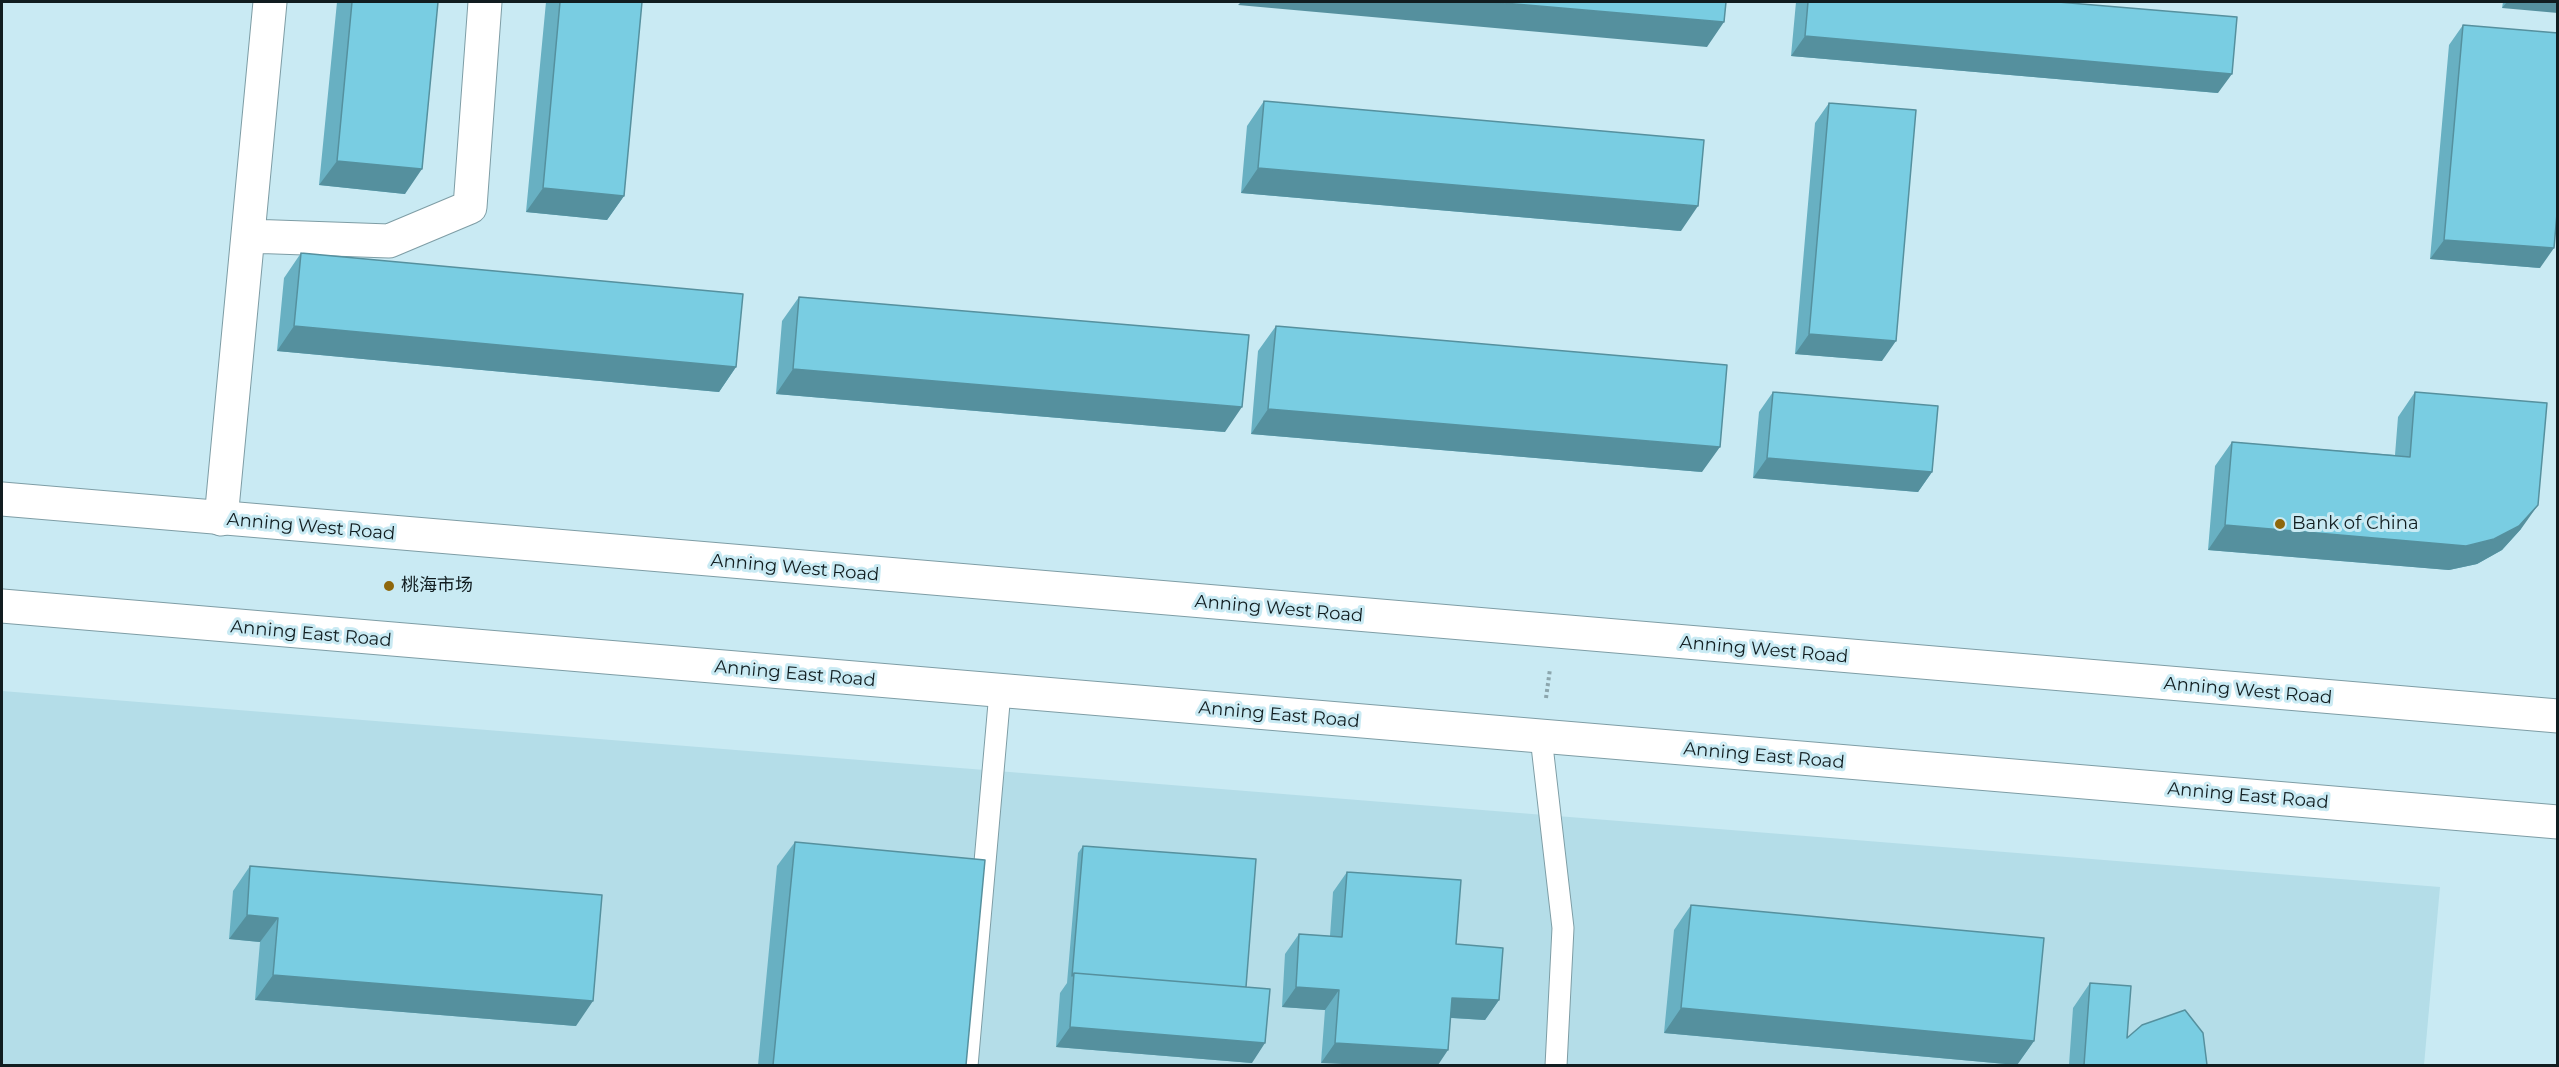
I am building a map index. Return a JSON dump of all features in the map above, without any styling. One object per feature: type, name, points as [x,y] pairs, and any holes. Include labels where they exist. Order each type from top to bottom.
[{"type":"main road","points":[[221,519],[270,2]]},
{"type":"main road","points":[[248,236],[389,241],[470,207],[485,2]]},
{"type":"main road","name":"Anning West Road","points":[[2,499],[2558,716]]},
{"type":"main road","name":"Anning East Road","points":[[2,606],[2558,822]]},
{"type":"lane","points":[[967,1065],[1000,692]]},
{"type":"lane","points":[[1541,737],[1563,928],[1556,1065]]},
{"type":"path","points":[[1541,737],[1554,632]]},
{"type":"shaded area","points":[[2,691],[2440,887],[2424,1065],[2,1065]]},
{"type":"building","points":[[352,2],[438,2],[422,169],[337,161]]},
{"type":"building","points":[[560,2],[642,2],[624,196],[543,188]]},
{"type":"building","points":[[1492,2],[1726,2],[1724,22]]},
{"type":"building","points":[[1808,2],[2058,2],[2237,17],[2232,74],[1805,36]]},
{"type":"building","points":[[2463,25],[2558,33],[2558,202],[2554,248],[2444,240]]},
{"type":"building","points":[[1264,101],[1704,140],[1698,206],[1258,168]]},
{"type":"building","points":[[1829,103],[1916,110],[1896,341],[1809,334]]},
{"type":"building","points":[[301,253],[743,294],[736,367],[294,326]]},
{"type":"building","points":[[799,297],[1249,335],[1242,407],[793,369]]},
{"type":"building","points":[[1276,326],[1727,365],[1720,447],[1268,409]]},
{"type":"building","points":[[1773,392],[1938,406],[1932,472],[1767,458]]},
{"type":"building","points":[[2415,392],[2547,403],[2538,505],[2519,526],[2494,539],[2466,546],[2225,525],[2232,442],[2410,457]]},
{"type":"building","points":[[795,842],[985,860],[966,1065],[773,1065]]},
{"type":"building","points":[[1083,846],[1256,859],[1246,987],[1074,973],[1072,976]]},
{"type":"building","points":[[250,866],[602,895],[593,1001],[273,975],[278,918],[247,915]]},
{"type":"building","points":[[1347,872],[1461,880],[1456,944],[1503,948],[1499,1000],[1452,998],[1448,1050],[1335,1043],[1339,990],[1296,987],[1299,934],[1342,937]]},
{"type":"building","points":[[1691,905],[2044,938],[2034,1041],[1681,1008]]},
{"type":"building","points":[[1074,973],[1270,989],[1265,1043],[1070,1027]]},
{"type":"building","points":[[2090,983],[2131,986],[2127,1038],[2142,1025],[2185,1010],[2203,1033],[2207,1065],[2084,1065]]},
{"type":"place","name":"Bank of China","points":[[2280,524]]},
{"type":"place","name":"桃海市场","points":[[389,586]]}]
